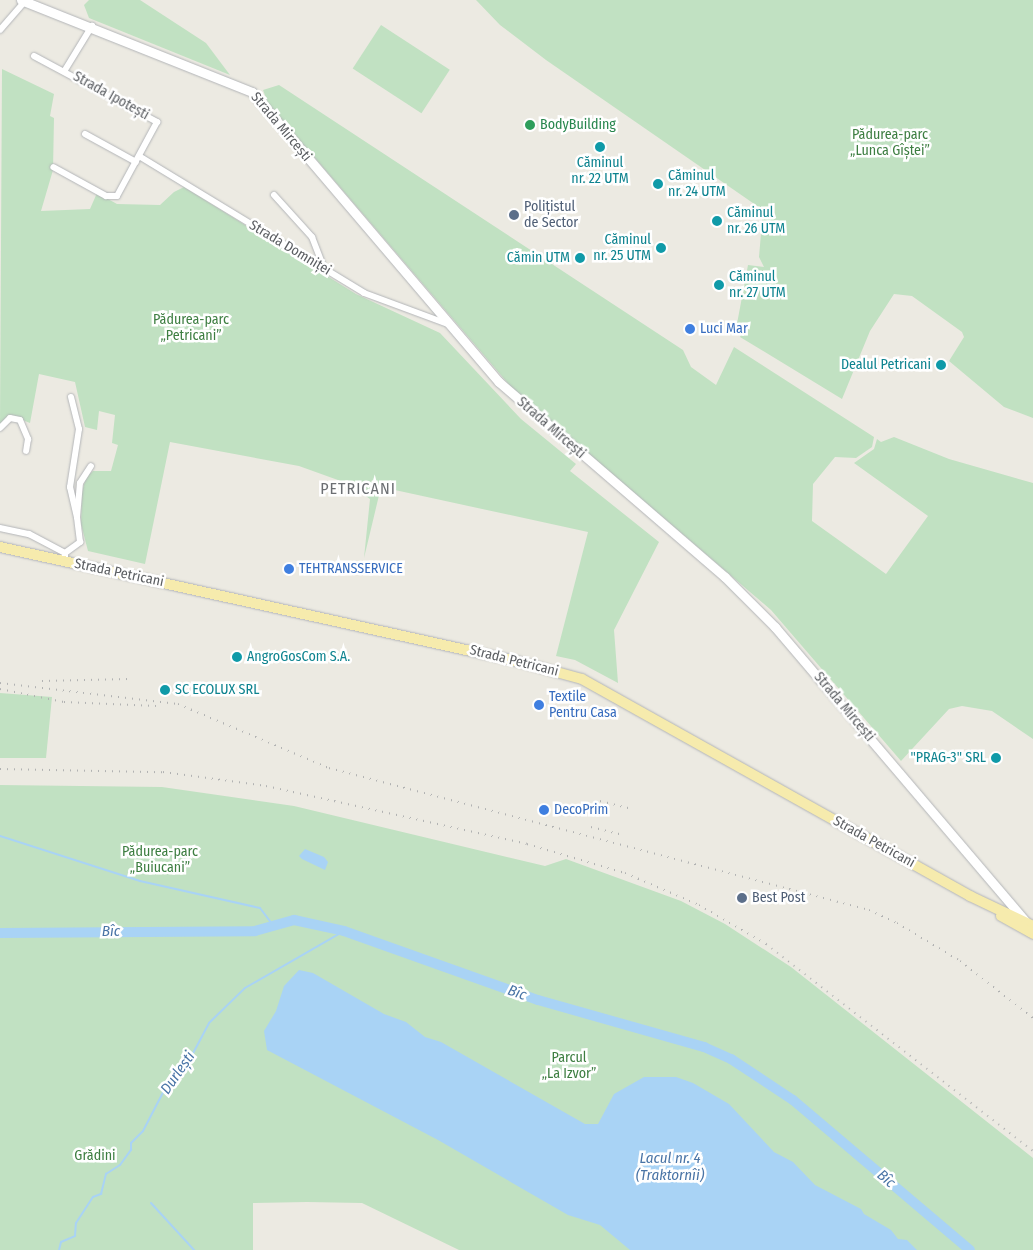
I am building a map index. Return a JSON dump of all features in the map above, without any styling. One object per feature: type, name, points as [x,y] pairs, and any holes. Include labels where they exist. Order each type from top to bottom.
[{"type":"main road","name":"Strada Mircești","points":[[23,1],[92,26],[252,92],[499,382],[540,420],[693,549],[775,627],[1029,924],[1033,934]]},
{"type":"main road","name":"Strada Petricani","points":[[0,547],[65,557],[507,658],[582,679],[980,901],[1033,934]]},
{"type":"main road","name":"Strada Petricani","points":[[980,901],[1029,924]]},
{"type":"street","points":[[0,30],[23,1]]},
{"type":"street","name":"Strada Ipotești","points":[[65,70],[83,36],[92,26]]},
{"type":"street","name":"Strada Ipotești","points":[[34,56],[65,70],[157,122],[138,159]]},
{"type":"street","name":"Strada Domniței","points":[[85,134],[138,159],[364,293],[448,324]]},
{"type":"street","points":[[53,167],[114,197],[119,194],[138,159]]},
{"type":"street","points":[[274,195],[312,236],[324,268]]},
{"type":"street","points":[[0,528],[29,534],[65,557],[80,542],[77,517],[70,487],[79,433],[71,398]]},
{"type":"street","points":[[0,428],[10,418],[20,420],[28,439],[26,451]]},
{"type":"street","points":[[77,517],[80,483],[91,466]]},
{"type":"green space","points":[[89,0],[140,0],[206,43],[230,75],[89,18],[84,5]]},
{"type":"green space","name":"Pădurea-parc „Lunca Gîștei”","points":[[476,0],[1033,0],[1033,418],[1004,407],[949,361],[964,337],[962,332],[912,296],[894,294],[870,331],[842,399],[740,337],[742,333],[736,329],[748,265],[764,267],[759,257],[763,210],[546,60],[500,25]]},
{"type":"green space","points":[[381,25],[450,70],[421,113],[353,69]]},
{"type":"green space","name":"Pădurea-parc „Petricani”","points":[[2,69],[54,94],[50,116],[54,118],[53,170],[41,211],[90,209],[97,193],[117,204],[160,205],[174,192],[184,187],[356,294],[440,333],[521,419],[576,464],[570,471],[659,542],[614,630],[618,683],[575,660],[556,656],[588,532],[381,487],[364,558],[370,499],[349,484],[299,466],[170,442],[145,564],[88,551],[81,524],[82,492],[86,477],[93,471],[111,471],[118,445],[112,443],[115,415],[99,411],[97,430],[85,427],[75,382],[39,374],[30,423],[10,415],[0,425]]},
{"type":"green space","points":[[279,85],[683,350],[691,367],[716,385],[734,347],[874,437],[872,447],[856,458],[835,457],[813,484],[812,521],[886,574],[928,516],[854,463],[874,449],[877,439],[881,442],[894,437],[949,459],[1033,483],[1033,739],[992,711],[962,706],[949,709],[901,761],[771,610],[511,387],[268,103],[263,90]]},
{"type":"green space","points":[[0,693],[52,697],[46,758],[0,758]]},
{"type":"green space","name":"Parcul „La Izvor”","points":[[0,785],[162,787],[294,806],[545,866],[566,859],[681,901],[725,924],[791,967],[1033,1158],[1033,1250],[459,1250],[362,1203],[307,1202],[253,1203],[253,1250],[0,1250]]},
{"type":"water","points":[[305,849],[324,857],[328,862],[325,870],[299,856]]},
{"type":"water","name":"Lacul nr. 4 (Traktornîi)","points":[[299,970],[313,973],[384,1014],[406,1022],[425,1037],[441,1042],[585,1124],[598,1124],[614,1094],[644,1077],[676,1077],[693,1083],[729,1104],[774,1152],[793,1162],[815,1185],[861,1209],[864,1214],[891,1230],[898,1239],[907,1240],[917,1250],[630,1250],[600,1225],[568,1215],[438,1140],[267,1050],[264,1031],[276,1011],[284,986]]},
{"type":"waterway","points":[[0,836],[140,881],[260,908],[272,924]]},
{"type":"waterway","name":"Bîc","points":[[0,933],[255,931],[294,920],[344,931],[538,1000],[704,1047],[731,1059],[793,1100],[970,1250]]},
{"type":"waterway","name":"Durlești","points":[[59,1250],[61,1242],[75,1236],[76,1223],[93,1197],[101,1194],[106,1174],[120,1165],[131,1150],[131,1143],[143,1131],[169,1081],[191,1057],[209,1023],[245,988],[344,931]]},
{"type":"waterway","points":[[151,1203],[194,1250]]},
{"type":"railway","points":[[42,681],[129,679]]},
{"type":"railway","points":[[0,683],[178,704],[329,768],[869,910],[897,923],[960,961],[1033,1018]]},
{"type":"railway","points":[[0,689],[64,702],[156,706]]},
{"type":"railway","points":[[0,769],[163,772],[266,786],[527,844],[625,873],[699,905],[766,944],[1033,1151]]},
{"type":"railway","points":[[600,801],[632,809]]},
{"type":"railway","points":[[591,827],[623,835]]},
{"type":"place","name":"BodyBuilding","points":[[530,125]]},
{"type":"place","name":"Căminul nr. 22 UTM","points":[[600,147]]},
{"type":"place","name":"Căminul nr. 24 UTM","points":[[658,184]]},
{"type":"place","name":"Polițistul de Sector","points":[[514,215]]},
{"type":"place","name":"Căminul nr. 26 UTM","points":[[717,221]]},
{"type":"place","name":"Căminul nr. 25 UTM","points":[[661,248]]},
{"type":"place","name":"Cămin UTM","points":[[580,258]]},
{"type":"place","name":"Căminul nr. 27 UTM","points":[[719,285]]},
{"type":"place","name":"Luci Mar","points":[[690,329]]},
{"type":"place","name":"Dealul Petricani","points":[[941,365]]},
{"type":"place","name":"TEHTRANSSERVICE","points":[[289,569]]},
{"type":"place","name":"AngroGosCom S.A.","points":[[237,657]]},
{"type":"place","name":"SC ECOLUX SRL","points":[[165,690]]},
{"type":"place","name":"Textile Pentru Casa","points":[[539,705]]},
{"type":"place","name":"\"PRAG-3\" SRL","points":[[996,758]]},
{"type":"place","name":"DecoPrim","points":[[544,810]]},
{"type":"place","name":"Best Post","points":[[742,898]]},
{"type":"district","name":"PETRICANI","points":[[358,489]]},
{"type":"park label","name":"Pădurea-parc „Buiucani”","points":[[160,860]]},
{"type":"park label","name":"Grădini","points":[[95,1156]]}]
